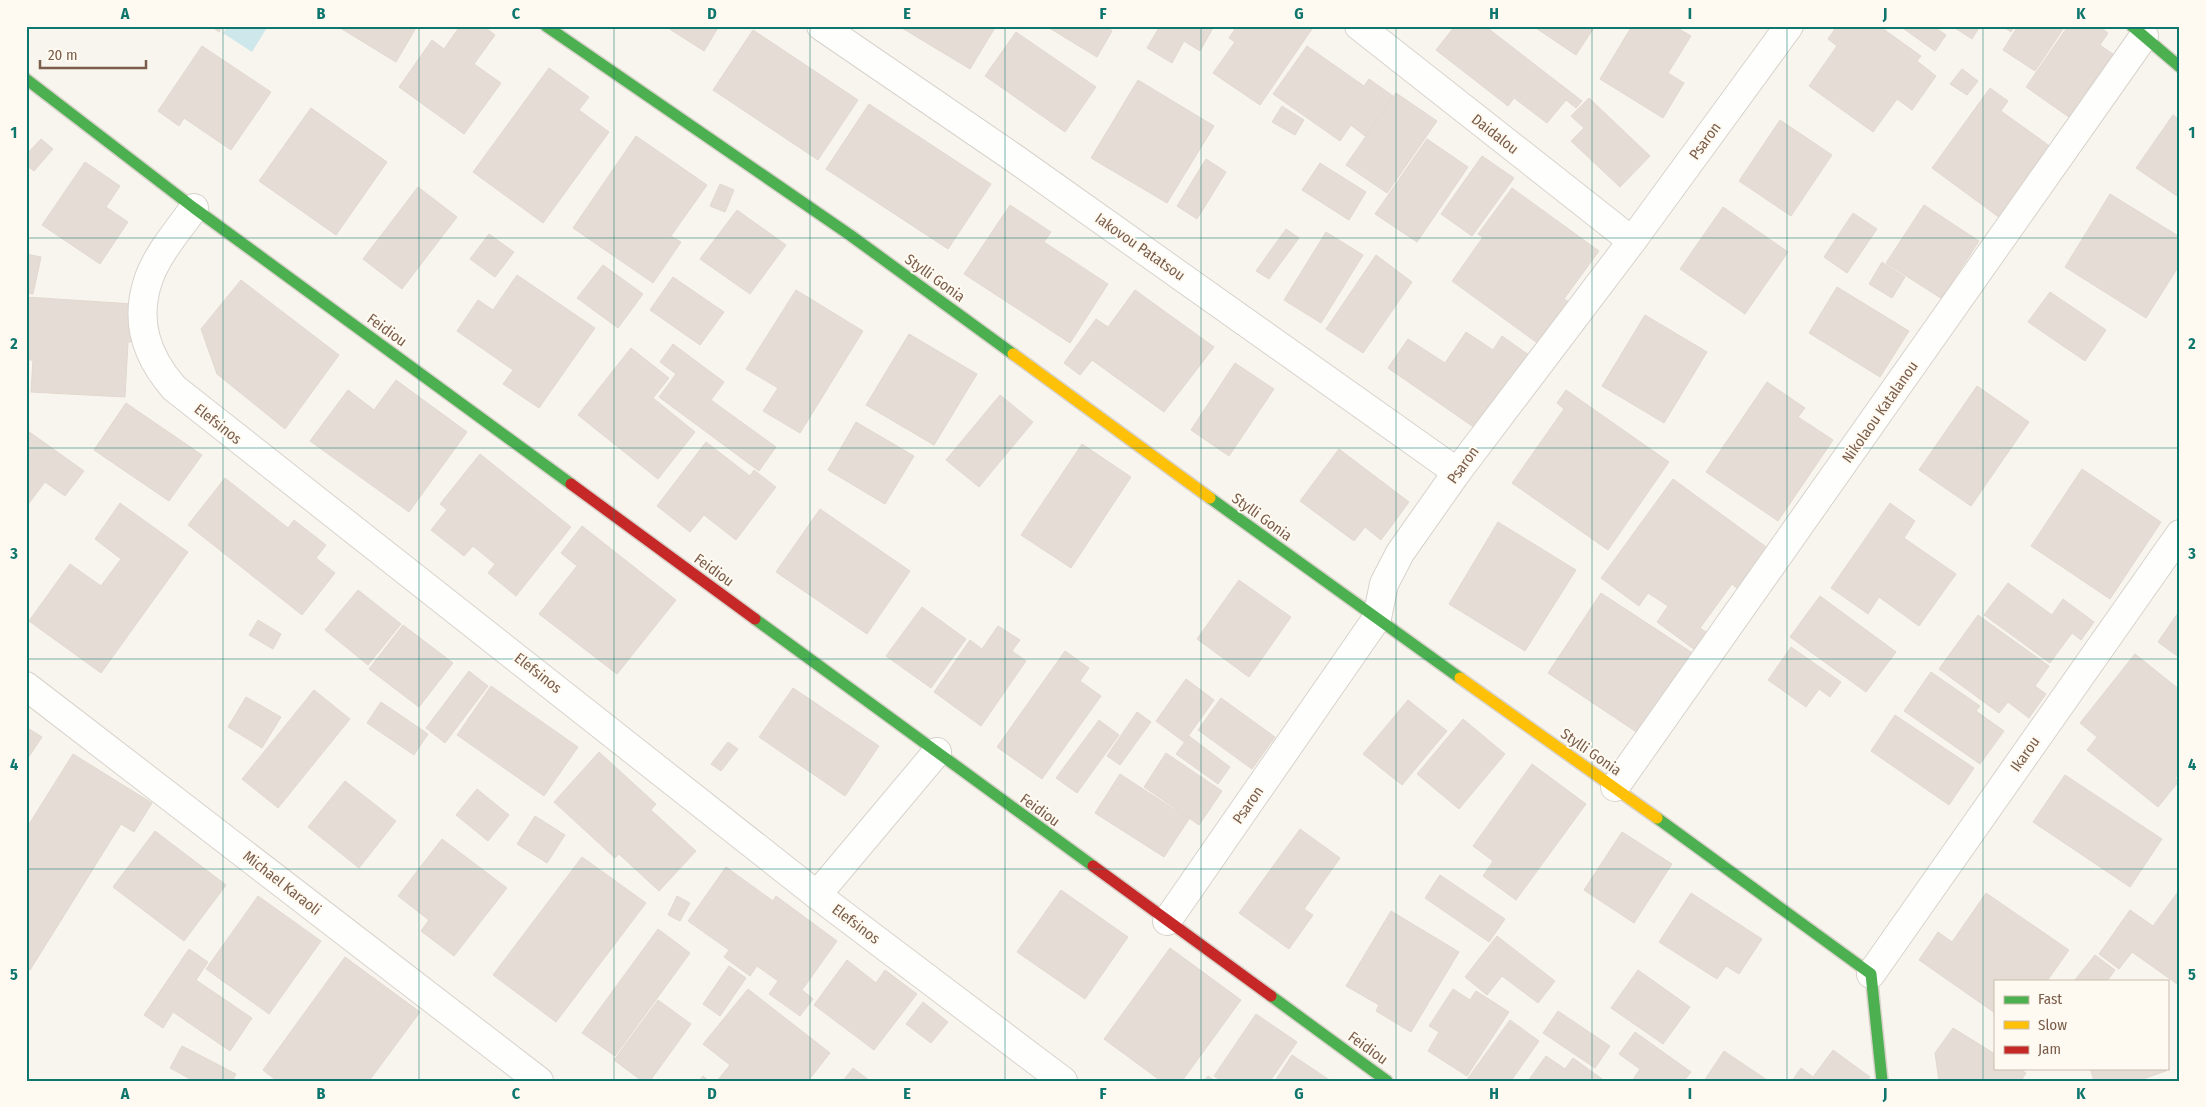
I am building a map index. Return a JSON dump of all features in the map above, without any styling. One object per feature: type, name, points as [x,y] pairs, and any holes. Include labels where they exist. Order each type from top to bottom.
[{"type":"street","name":"Stylli Gonia","points":[[546,26],[850,235],[1377,618],[1615,787],[1870,974]]},
{"type":"street","name":"Iakovou Patatsou","points":[[820,26],[1014,158],[1456,472]]},
{"type":"street","name":"Daidalou","points":[[1359,26],[1632,242]]},
{"type":"street","name":"Psaron","points":[[1167,921],[1377,618],[1384,584],[1400,553],[1456,472],[1632,242],[1788,26]]},
{"type":"street","points":[[2138,31],[2180,67]]},
{"type":"street","name":"Nikolaou Katalanou","points":[[1615,787],[2138,31]]},
{"type":"street","name":"Feidiou","points":[[26,79],[194,208],[1387,1081]]},
{"type":"street","name":"Elefsinos","points":[[194,208],[149,278],[145,299],[144,316],[147,346],[162,374],[174,388],[817,895],[1063,1081]]},
{"type":"street","name":"Ikarou","points":[[1870,974],[2180,534]]},
{"type":"street","name":"Michael Karaoli","points":[[26,686],[538,1081]]},
{"type":"street","points":[[817,895],[937,752]]},
{"type":"street","points":[[1870,974],[1882,1081]]},
{"type":"water","points":[[228,26],[268,26],[252,52],[223,33]]},
{"type":"building","points":[[211,26],[223,26],[219,32]]},
{"type":"building","points":[[337,26],[417,26],[396,62]]},
{"type":"building","points":[[460,26],[483,26],[495,35],[474,64],[501,83],[464,134],[399,87],[432,40],[444,49]]},
{"type":"building","points":[[665,26],[719,26],[704,51]]},
{"type":"building","points":[[904,26],[996,26],[970,69],[902,28]]},
{"type":"building","points":[[1046,26],[1105,26],[1112,31],[1097,57]]},
{"type":"building","points":[[1160,26],[1214,26],[1200,51],[1184,41],[1172,63],[1147,48]]},
{"type":"building","points":[[1237,26],[1314,26],[1260,105],[1213,73],[1235,42],[1229,38]]},
{"type":"building","points":[[1455,26],[1485,26],[1582,101],[1576,108],[1566,100],[1547,123],[1514,98],[1508,106],[1436,50]]},
{"type":"building","points":[[1533,26],[1595,26],[1576,55]]},
{"type":"building","points":[[1632,26],[1674,26],[1691,36],[1668,73],[1684,83],[1663,118],[1600,79]]},
{"type":"building","points":[[1837,26],[1879,26],[1921,56],[1917,61],[1936,76],[1912,110],[1897,99],[1873,132],[1809,86],[1837,46],[1828,39]]},
{"type":"building","points":[[1900,26],[1933,26],[1946,35],[1935,51]]},
{"type":"building","points":[[1952,26],[1980,26],[1972,39]]},
{"type":"building","points":[[2002,26],[2014,26],[2011,32]]},
{"type":"building","points":[[2018,26],[2065,26],[2035,71],[2003,50]]},
{"type":"building","points":[[2068,26],[2099,26],[2108,33],[2100,45],[2120,59],[2076,122],[2026,87]]},
{"type":"building","points":[[753,30],[858,100],[818,160],[713,90]]},
{"type":"building","points":[[1016,32],[1096,87],[1065,132],[985,76]]},
{"type":"building","points":[[202,46],[271,92],[231,150],[184,118],[179,126],[158,111]]},
{"type":"building","points":[[1307,46],[1364,86],[1369,79],[1393,96],[1365,136],[1351,125],[1340,141],[1273,94]]},
{"type":"building","points":[[549,68],[589,97],[579,110],[609,132],[543,223],[473,172]]},
{"type":"building","points":[[1962,69],[1978,81],[1967,95],[1950,84]]},
{"type":"building","points":[[1138,80],[1214,126],[1167,203],[1091,158]]},
{"type":"building","points":[[1990,88],[2008,101],[2001,111],[2051,147],[2000,218],[1932,168]]},
{"type":"building","points":[[1396,93],[1437,121],[1387,193],[1346,165]]},
{"type":"building","points":[[1589,98],[1650,156],[1620,187],[1571,141],[1584,128],[1571,116]]},
{"type":"building","points":[[869,104],[991,184],[948,249],[826,169]]},
{"type":"building","points":[[1282,106],[1304,120],[1295,135],[1272,122]]},
{"type":"building","points":[[311,108],[387,162],[336,235],[259,181]]},
{"type":"building","points":[[2173,115],[2180,120],[2180,198],[2136,168]]},
{"type":"building","points":[[1780,120],[1832,155],[1791,216],[1739,181]]},
{"type":"building","points":[[636,136],[707,185],[671,236],[681,242],[653,283],[573,228]]},
{"type":"building","points":[[41,139],[53,149],[34,171],[26,165],[26,155]]},
{"type":"building","points":[[1427,139],[1468,167],[1417,242],[1375,214]]},
{"type":"building","points":[[1482,156],[1514,178],[1472,236],[1441,214]]},
{"type":"building","points":[[1206,159],[1226,172],[1197,219],[1177,206]]},
{"type":"building","points":[[85,162],[120,186],[106,207],[128,222],[100,264],[42,225]]},
{"type":"building","points":[[1320,163],[1366,192],[1349,220],[1302,190]]},
{"type":"building","points":[[720,184],[734,190],[725,212],[710,206]]},
{"type":"building","points":[[418,187],[457,217],[402,289],[363,259]]},
{"type":"building","points":[[1512,188],[1599,251],[1564,299],[1571,303],[1540,345],[1452,281],[1483,237],[1478,234]]},
{"type":"building","points":[[2110,194],[2180,237],[2180,264],[2146,318],[2065,267]]},
{"type":"building","points":[[1010,205],[1051,232],[1044,242],[1108,284],[1070,343],[964,274]]},
{"type":"building","points":[[1924,205],[1979,241],[1950,285],[1959,291],[1950,304],[1886,263]]},
{"type":"building","points":[[1723,207],[1788,252],[1745,314],[1680,269]]},
{"type":"building","points":[[737,210],[786,245],[750,294],[700,259]]},
{"type":"building","points":[[1853,213],[1877,229],[1847,273],[1824,257]]},
{"type":"building","points":[[1286,229],[1299,238],[1269,279],[1256,271]]},
{"type":"building","points":[[1326,232],[1363,255],[1321,323],[1284,300]]},
{"type":"building","points":[[489,234],[514,252],[495,277],[470,259]]},
{"type":"building","points":[[26,254],[41,257],[33,294],[26,293]]},
{"type":"building","points":[[1376,255],[1412,282],[1363,353],[1326,329]]},
{"type":"building","points":[[1882,262],[1905,277],[1892,298],[1869,284]]},
{"type":"building","points":[[603,265],[643,294],[618,328],[577,298]]},
{"type":"building","points":[[517,275],[595,328],[539,408],[503,384],[513,370],[457,331],[478,300],[493,310]]},
{"type":"building","points":[[673,277],[724,312],[700,345],[650,310]]},
{"type":"building","points":[[241,280],[339,355],[285,429],[217,374],[201,329]]},
{"type":"building","points":[[1837,287],[1909,331],[1880,377],[1809,333]]},
{"type":"building","points":[[796,290],[863,331],[800,433],[763,411],[778,388],[746,369]]},
{"type":"building","points":[[1135,290],[1214,347],[1164,412],[1092,360],[1080,375],[1064,363],[1096,319],[1108,327]]},
{"type":"building","points":[[2050,292],[2106,330],[2085,361],[2028,322]]},
{"type":"building","points":[[26,297],[133,304],[131,342],[128,342],[125,397],[31,392],[33,360],[26,360]]},
{"type":"building","points":[[1645,315],[1707,352],[1664,423],[1602,386]]},
{"type":"building","points":[[1466,332],[1493,350],[1502,336],[1529,355],[1478,430],[1388,368],[1408,339],[1445,363]]},
{"type":"building","points":[[909,334],[977,374],[934,445],[866,405]]},
{"type":"building","points":[[673,344],[724,382],[711,400],[776,447],[759,471],[659,397],[676,374],[660,362]]},
{"type":"building","points":[[631,348],[669,378],[653,398],[695,432],[658,479],[578,415]]},
{"type":"building","points":[[1235,363],[1274,389],[1229,456],[1191,430]]},
{"type":"building","points":[[396,380],[467,432],[409,512],[310,441],[348,390],[374,410]]},
{"type":"building","points":[[1767,382],[1805,408],[1798,417],[1833,440],[1778,521],[1706,472]]},
{"type":"building","points":[[1977,386],[2029,422],[1971,506],[1919,470]]},
{"type":"building","points":[[1566,390],[1669,462],[1608,550],[1512,483],[1564,409],[1557,403]]},
{"type":"building","points":[[1000,395],[1033,422],[979,487],[946,460]]},
{"type":"building","points":[[126,403],[202,455],[169,501],[94,450]]},
{"type":"building","points":[[856,422],[914,456],[885,504],[828,470]]},
{"type":"building","points":[[28,431],[84,471],[65,496],[45,482],[26,507],[26,434]]},
{"type":"building","points":[[706,442],[750,476],[754,470],[776,487],[736,540],[704,515],[690,532],[657,506]]},
{"type":"building","points":[[1082,444],[1131,477],[1071,568],[1021,535]]},
{"type":"building","points":[[1339,449],[1409,502],[1381,540],[1365,527],[1354,541],[1300,501]]},
{"type":"building","points":[[480,454],[571,527],[516,596],[488,573],[495,564],[473,546],[464,556],[431,530],[447,510],[440,504]]},
{"type":"building","points":[[2082,469],[2161,522],[2110,599],[2031,546]]},
{"type":"building","points":[[225,478],[288,528],[294,520],[326,545],[316,558],[335,573],[302,615],[188,525]]},
{"type":"building","points":[[1673,479],[1769,549],[1739,590],[1732,584],[1700,628],[1712,636],[1699,653],[1657,622],[1668,606],[1648,593],[1639,606],[1601,578]]},
{"type":"building","points":[[120,503],[188,552],[101,673],[29,621],[70,564],[101,586],[121,559],[95,539]]},
{"type":"building","points":[[1890,503],[1915,521],[1904,538],[1956,574],[1919,626],[1879,597],[1868,614],[1831,588]]},
{"type":"building","points":[[820,509],[910,571],[867,634],[776,572]]},
{"type":"building","points":[[1498,522],[1576,570],[1525,651],[1449,604]]},
{"type":"building","points":[[582,526],[676,600],[617,674],[539,614],[577,566],[561,553]]},
{"type":"building","points":[[1239,580],[1291,617],[1249,677],[1197,639]]},
{"type":"building","points":[[2008,583],[2052,615],[2063,599],[2094,622],[2081,640],[2072,633],[2050,663],[1984,615]]},
{"type":"building","points":[[358,590],[401,624],[368,665],[325,630]]},
{"type":"building","points":[[1601,593],[1697,656],[1641,735],[1548,673]]},
{"type":"building","points":[[1820,596],[1896,652],[1866,692],[1790,637]]},
{"type":"building","points":[[922,607],[966,639],[931,688],[886,656]]},
{"type":"building","points":[[2180,610],[2180,658],[2158,642]]},
{"type":"building","points":[[1978,615],[2049,666],[2035,686],[2046,694],[2029,718],[2008,702],[1999,713],[1939,669]]},
{"type":"building","points":[[258,620],[281,634],[273,649],[249,635]]},
{"type":"building","points":[[403,625],[453,663],[419,707],[369,669]]},
{"type":"building","points":[[998,626],[1020,640],[1012,651],[1026,661],[981,726],[934,692],[970,640],[982,649]]},
{"type":"building","points":[[1791,647],[1841,682],[1830,697],[1819,689],[1806,707],[1768,680]]},
{"type":"building","points":[[1065,651],[1089,668],[1080,681],[1101,696],[1042,779],[997,747]]},
{"type":"building","points":[[2135,654],[2180,690],[2180,772],[2175,778],[2179,781],[2158,807],[2087,750],[2097,737],[2080,723]]},
{"type":"building","points":[[469,671],[488,686],[445,743],[426,728]]},
{"type":"building","points":[[1931,672],[1980,706],[1976,711],[2004,731],[1980,764],[1904,711]]},
{"type":"building","points":[[1186,679],[1214,700],[1184,742],[1156,721]]},
{"type":"building","points":[[491,686],[578,747],[544,796],[457,735]]},
{"type":"building","points":[[793,688],[879,746],[845,796],[759,737]]},
{"type":"building","points":[[314,690],[350,719],[278,808],[242,779]]},
{"type":"building","points":[[246,697],[281,717],[262,748],[228,727]]},
{"type":"building","points":[[1221,698],[1275,737],[1252,769],[1198,730]]},
{"type":"building","points":[[1408,700],[1447,731],[1402,785],[1363,754]]},
{"type":"building","points":[[381,702],[428,734],[414,755],[367,723]]},
{"type":"building","points":[[1137,712],[1151,722],[1120,765],[1107,756]]},
{"type":"building","points":[[1895,715],[1974,768],[1949,805],[1871,751]]},
{"type":"building","points":[[1463,719],[1505,754],[1459,809],[1417,774]]},
{"type":"building","points":[[1099,720],[1119,735],[1077,793],[1056,778]]},
{"type":"building","points":[[26,727],[42,737],[26,761]]},
{"type":"building","points":[[1189,736],[1230,767],[1218,784],[1176,754]]},
{"type":"building","points":[[728,742],[738,749],[721,771],[711,764]]},
{"type":"building","points":[[599,752],[656,804],[651,810],[696,851],[659,891],[619,854],[615,858],[554,802]]},
{"type":"building","points":[[1166,753],[1222,791],[1199,825],[1144,787]]},
{"type":"building","points":[[73,754],[152,803],[134,832],[121,824],[30,970],[26,968],[26,829]]},
{"type":"building","points":[[1532,764],[1586,804],[1516,900],[1483,876],[1493,861],[1473,846]]},
{"type":"building","points":[[1120,774],[1189,819],[1164,857],[1095,813]]},
{"type":"building","points":[[2065,775],[2162,839],[2130,887],[2033,822]]},
{"type":"building","points":[[345,781],[396,821],[359,868],[308,827]]},
{"type":"building","points":[[477,789],[509,815],[488,841],[456,815]]},
{"type":"building","points":[[535,816],[565,835],[547,863],[517,844]]},
{"type":"building","points":[[1300,829],[1340,858],[1304,909],[1313,915],[1289,949],[1239,913]]},
{"type":"building","points":[[155,831],[226,885],[184,941],[113,887]]},
{"type":"building","points":[[1622,832],[1672,864],[1634,923],[1584,890]]},
{"type":"building","points":[[442,839],[507,888],[454,956],[421,931],[429,920],[398,896]]},
{"type":"building","points":[[582,857],[646,903],[556,1022],[493,975]]},
{"type":"building","points":[[726,867],[773,901],[776,896],[837,941],[802,990],[813,999],[800,1016],[769,994],[778,981],[757,966],[750,976],[724,957],[729,950],[688,921]]},
{"type":"building","points":[[1440,875],[1505,919],[1489,942],[1425,898]]},
{"type":"building","points":[[2180,889],[2180,986],[2132,952],[2119,969],[2099,954],[2130,910],[2153,926]]},
{"type":"building","points":[[1061,890],[1128,937],[1085,999],[1017,952]]},
{"type":"building","points":[[1691,893],[1762,939],[1739,974],[1726,966],[1717,979],[1659,942]]},
{"type":"building","points":[[1986,893],[2069,950],[2048,980],[1994,980],[1994,1012],[1919,960],[1938,932],[1952,942]]},
{"type":"building","points":[[258,896],[321,941],[269,1014],[206,969]]},
{"type":"building","points":[[677,896],[690,903],[680,921],[668,915]]},
{"type":"building","points":[[1391,911],[1459,952],[1411,1032],[1376,1011],[1379,1005],[1346,986]]},
{"type":"building","points":[[658,929],[690,953],[615,1056],[582,1033]]},
{"type":"building","points":[[1497,936],[1555,981],[1538,1003],[1502,976],[1487,995],[1465,977]]},
{"type":"building","points":[[1170,948],[1241,1000],[1182,1081],[1161,1081],[1104,1039]]},
{"type":"building","points":[[189,949],[208,962],[196,980],[252,1018],[230,1051],[173,1012],[163,1028],[144,1015]]},
{"type":"building","points":[[2095,955],[2115,970],[2108,980],[2075,980]]},
{"type":"building","points":[[345,957],[420,1012],[369,1081],[318,1081],[314,1078],[311,1081],[277,1081],[263,1070]]},
{"type":"building","points":[[847,960],[876,983],[885,970],[917,994],[874,1050],[814,1005]]},
{"type":"building","points":[[729,966],[746,978],[720,1016],[703,1004]]},
{"type":"building","points":[[1638,970],[1690,1007],[1663,1044],[1611,1008]]},
{"type":"building","points":[[748,989],[830,1053],[808,1081],[717,1081],[730,1065],[703,1044]]},
{"type":"building","points":[[1453,989],[1470,1000],[1476,991],[1509,1012],[1467,1076],[1428,1051],[1439,1032],[1429,1026]]},
{"type":"building","points":[[658,1000],[691,1024],[650,1081],[642,1081],[614,1060]]},
{"type":"building","points":[[923,1002],[948,1022],[931,1043],[906,1024]]},
{"type":"building","points":[[1558,1011],[1610,1046],[1595,1068],[1543,1033]]},
{"type":"building","points":[[1256,1014],[1297,1042],[1270,1081],[1222,1081],[1214,1076]]},
{"type":"building","points":[[1510,1020],[1539,1041],[1511,1081],[1466,1081]]},
{"type":"building","points":[[1953,1028],[1994,1053],[1994,1070],[2021,1070],[2026,1073],[2021,1081],[1939,1081],[1935,1053]]},
{"type":"building","points":[[1635,1032],[1691,1072],[1684,1081],[1632,1081],[1640,1069],[1619,1054]]},
{"type":"building","points":[[182,1046],[236,1074],[232,1081],[194,1081],[170,1068]]},
{"type":"building","points":[[1833,1050],[1870,1077],[1867,1081],[1792,1081],[1801,1068],[1813,1077]]},
{"type":"building","points":[[1724,1051],[1767,1080],[1767,1081],[1704,1081]]},
{"type":"building","points":[[1292,1055],[1331,1081],[1275,1081]]},
{"type":"building","points":[[1546,1056],[1565,1069],[1573,1058],[1605,1081],[1528,1081]]},
{"type":"building","points":[[853,1068],[870,1081],[843,1081]]},
{"type":"building","points":[[2091,1070],[2166,1071],[2137,1081],[2094,1081]]},
{"type":"building","points":[[703,1076],[709,1081],[699,1081]]},
{"type":"building","points":[[1208,1076],[1215,1081],[1204,1081]]},
{"type":"traffic: fast","points":[[546,26],[850,235],[1013,354]]},
{"type":"traffic: fast","points":[[2132,26],[2180,67]]},
{"type":"traffic: fast","points":[[26,79],[194,208],[571,484]]},
{"type":"traffic: fast","points":[[1210,498],[1460,678]]},
{"type":"traffic: fast","points":[[755,619],[1093,866]]},
{"type":"traffic: fast","points":[[1657,818],[1871,974],[1882,1081]]},
{"type":"traffic: fast","points":[[1271,996],[1387,1081]]},
{"type":"traffic: slow","points":[[1013,354],[1210,498]]},
{"type":"traffic: slow","points":[[1460,678],[1657,818]]},
{"type":"traffic: jam","points":[[571,484],[755,619]]},
{"type":"traffic: jam","points":[[1093,866],[1271,996]]}]
